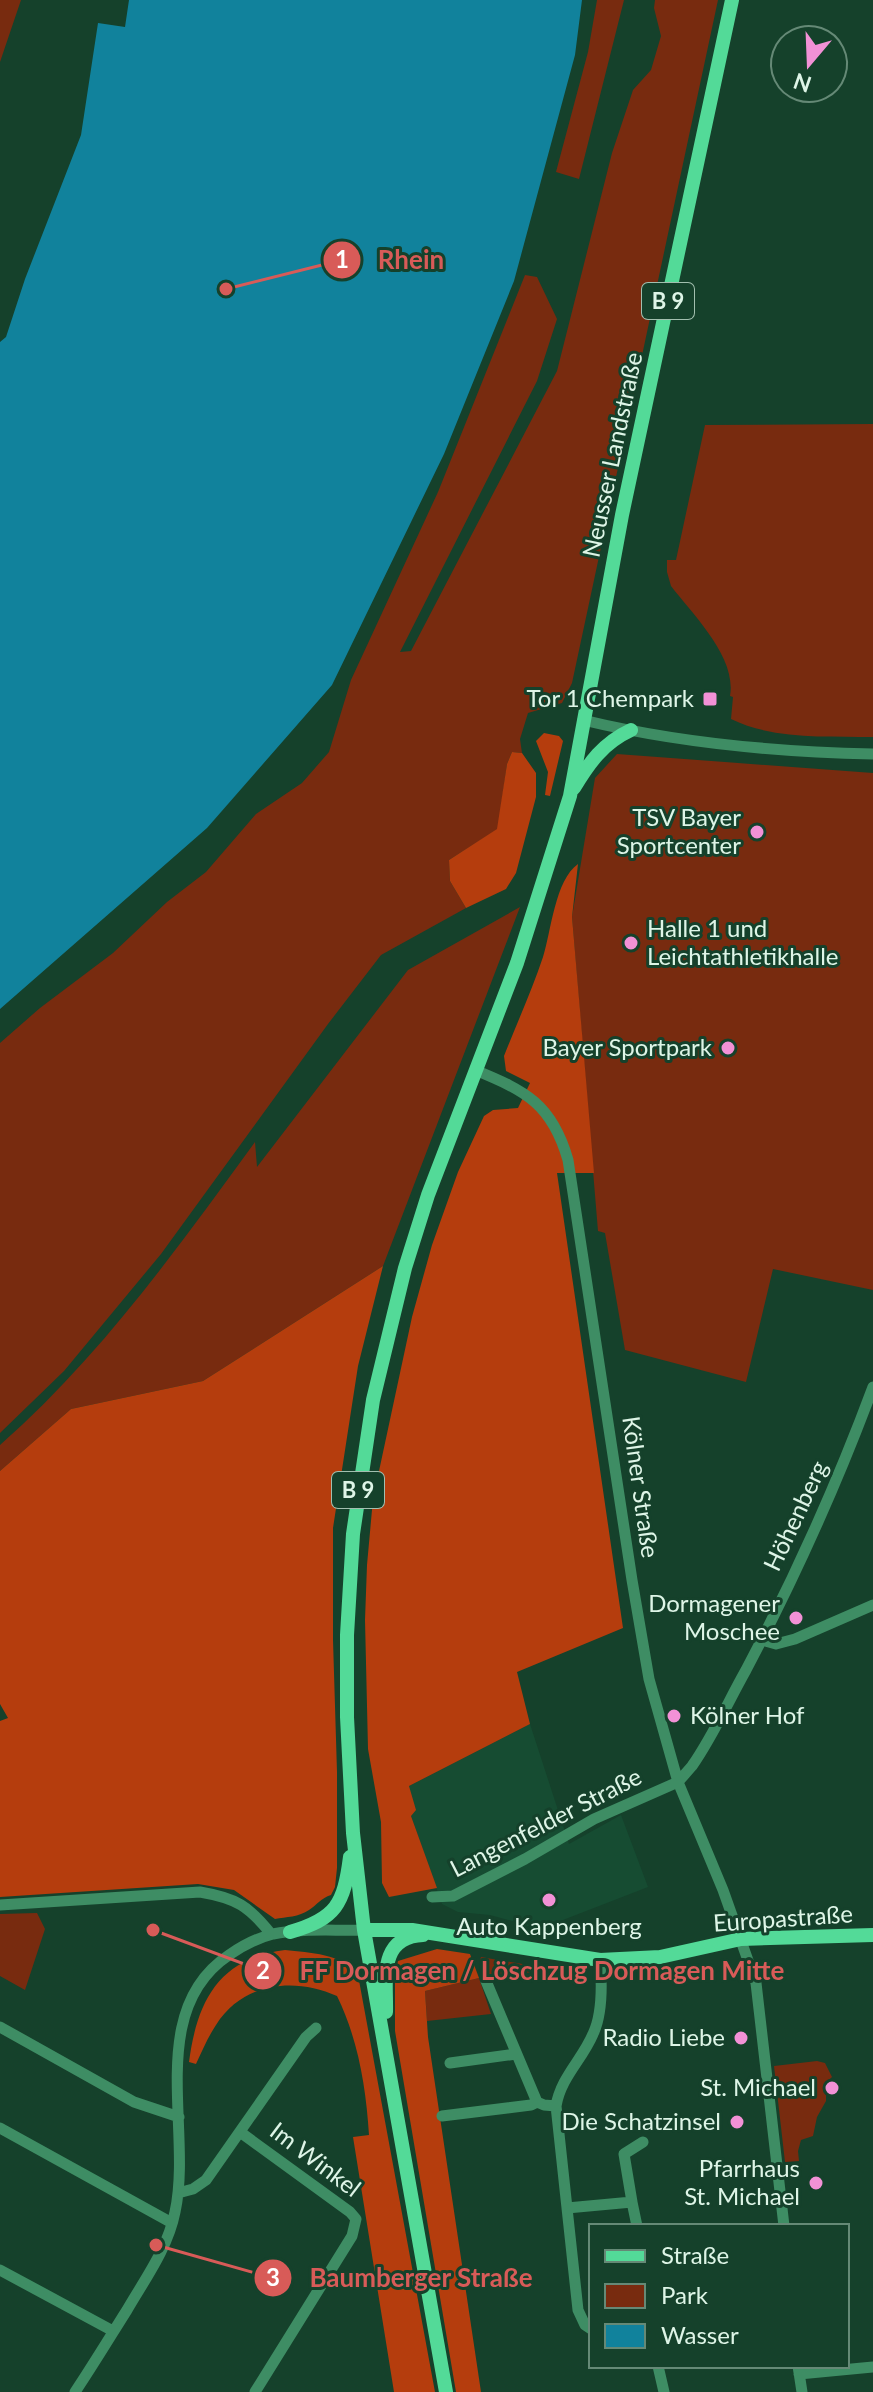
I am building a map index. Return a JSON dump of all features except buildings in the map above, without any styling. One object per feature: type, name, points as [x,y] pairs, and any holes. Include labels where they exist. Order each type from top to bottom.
[{"type":"main road","name":"Neusser Landstraße","points":[[583,720],[622,515],[732,0]]},
{"type":"main road","name":"B 9","points":[[446,2392],[364,1930],[353,1833],[347,1717],[347,1635],[353,1534],[361,1470],[385,1343],[405,1268],[428,1195],[517,963],[570,796],[583,720]]},
{"type":"main road","points":[[570,796],[599,750],[615,737],[631,730]]},
{"type":"main road","points":[[290,1932],[316,1925],[336,1907],[346,1884],[353,1833]]},
{"type":"main road","name":"Europastraße","points":[[364,1930],[395,1929],[435,1934],[600,1960],[660,1957],[741,1939],[873,1935]]},
{"type":"main road","points":[[383,2030],[387,2010],[385,1968],[388,1958],[407,1939],[415,1935],[435,1934]]},
{"type":"street","points":[[583,720],[749,748],[873,754]]},
{"type":"street","name":"Kölner Straße","points":[[475,1070],[532,1100],[551,1118],[561,1136],[573,1189],[649,1679],[678,1782],[756,1983],[784,2224]]},
{"type":"street","name":"Höhenberg","points":[[678,1782],[703,1749],[762,1640],[845,1463],[873,1387]]},
{"type":"street","points":[[762,1640],[776,1644],[795,1639],[873,1605]]},
{"type":"street","name":"Langenfelder Straße","points":[[432,1897],[453,1896],[594,1819],[678,1782]]},
{"type":"street","points":[[0,1905],[200,1892],[223,1896],[244,1905],[260,1918],[271,1934]]},
{"type":"street","points":[[75,2392],[154,2264],[172,2223],[178,2193],[178,2057],[181,2027],[198,1986],[217,1963],[249,1943],[271,1934],[364,1930]]},
{"type":"street","points":[[589,2328],[578,2310],[556,2106],[559,2091],[595,2032],[601,1987],[600,1960]]},
{"type":"street","points":[[486,1981],[537,2102],[556,2106]]},
{"type":"street","points":[[0,2027],[134,2102],[179,2117]]},
{"type":"street","points":[[178,2193],[193,2189],[206,2180],[306,2037],[316,2028]]},
{"type":"street","points":[[450,2063],[516,2054]]},
{"type":"street","points":[[442,2116],[537,2102]]},
{"type":"street","points":[[0,2128],[172,2223]]},
{"type":"street","name":"Im Winkel","points":[[240,2132],[356,2219],[352,2236],[255,2392]]},
{"type":"street","points":[[637,2224],[624,2154],[643,2142]]},
{"type":"street","points":[[567,2208],[632,2202]]},
{"type":"street","points":[[0,2270],[113,2331]]},
{"type":"street","points":[[849,2368],[873,2367]]},
{"type":"street","points":[[658,2368],[664,2392]]},
{"type":"street","points":[[802,2392],[799,2370],[848,2368]]},
{"type":"shaded area","points":[[544,733],[559,736],[563,741],[550,796],[545,795],[548,772],[536,741]]},
{"type":"shaded area","points":[[512,752],[522,753],[536,773],[536,797],[516,873],[506,889],[466,908],[450,881],[449,860],[497,829],[507,764]]},
{"type":"shaded area","points":[[578,864],[572,917],[594,1173],[557,1173],[623,1628],[517,1672],[530,1724],[409,1786],[416,1810],[411,1816],[437,1888],[389,1897],[382,1883],[381,1822],[368,1749],[365,1620],[373,1499],[412,1317],[432,1245],[458,1172],[484,1116],[493,1110],[518,1108],[530,1083],[506,1071],[504,1056],[543,957],[559,894],[570,872]]},
{"type":"shaded area","points":[[383,1266],[358,1366],[333,1528],[337,1868],[331,1895],[301,1914],[275,1919],[234,1890],[198,1884],[0,1897],[0,1721],[8,1718],[0,1704],[0,1471],[71,1409],[203,1381]]},
{"type":"shaded area","points":[[530,1724],[569,1844],[621,1815],[648,1887],[532,1932],[529,1926],[519,1929],[516,1922],[490,1915],[458,1912],[442,1904],[411,1816],[409,1786]]},
{"type":"shaded area","points":[[437,1949],[470,1954],[479,1978],[425,1991],[428,2037],[481,2392],[456,2392],[395,2031],[398,1961]]},
{"type":"shaded area","points":[[285,1950],[334,1958],[358,1975],[435,2392],[394,2392],[353,2137],[369,2135],[366,2099],[356,2046],[337,1996],[304,1986],[287,1985],[255,1992],[227,2011],[213,2030],[196,2064],[189,2062],[198,2020],[215,1986],[243,1962]]},
{"type":"green space","points":[[0,0],[21,0],[0,62]]},
{"type":"green space","points":[[597,0],[624,0],[579,179],[556,172],[588,52]]},
{"type":"green space","points":[[655,0],[718,0],[572,683],[562,703],[528,713],[520,739],[522,753],[512,752],[507,764],[498,829],[449,860],[450,881],[466,908],[381,955],[161,1254],[64,1371],[0,1433],[0,1043],[40,1008],[113,953],[167,902],[206,872],[256,814],[302,783],[329,752],[351,680],[438,492],[525,275],[537,277],[557,319],[537,381],[400,652],[411,651],[557,371],[612,153],[633,90],[651,70],[661,36]]},
{"type":"green space","points":[[873,424],[873,737],[782,734],[731,719],[733,697],[730,696],[727,666],[711,637],[671,586],[667,572],[667,560],[676,560],[705,425]]},
{"type":"green space","name":"Bayer Sportpark","points":[[617,754],[873,773],[873,1290],[773,1269],[746,1382],[625,1350],[605,1233],[598,1231],[572,917],[595,778]]},
{"type":"green space","points":[[520,907],[383,1266],[203,1381],[71,1409],[0,1471],[0,1445],[71,1375],[136,1301],[255,1142],[257,1167],[408,970]]},
{"type":"green space","points":[[37,1913],[45,1929],[25,1990],[0,1976],[0,1914]]},
{"type":"green space","points":[[481,1957],[546,1968],[492,1982]]},
{"type":"green space","points":[[479,1978],[491,2014],[427,2021],[425,1991]]},
{"type":"green space","points":[[817,2061],[825,2063],[832,2077],[826,2083],[826,2101],[817,2117],[813,2136],[801,2140],[799,2161],[785,2162],[774,2066]]},
{"type":"water","points":[[129,0],[582,0],[575,55],[514,281],[444,454],[332,685],[207,828],[0,1009],[0,342],[6,337],[81,135],[98,23],[125,27]]},
{"type":"place","name":"Rhein","points":[[226,289]]},
{"type":"place","name":"Tor 1 Chempark","points":[[710,699]]},
{"type":"place","name":"TSV Bayer Sportcenter","points":[[757,832]]},
{"type":"place","name":"Halle 1 und Leichtathletikhalle","points":[[631,943]]},
{"type":"place","name":"Bayer Sportpark","points":[[728,1048]]},
{"type":"place","name":"Dormagener Moschee","points":[[796,1618]]},
{"type":"place","name":"Kölner Hof","points":[[674,1716]]},
{"type":"place","name":"Auto Kappenberg","points":[[549,1900]]},
{"type":"place","name":"FF Dormagen / Löschzug Dormagen Mitte","points":[[153,1930]]},
{"type":"place","name":"Radio Liebe","points":[[741,2038]]},
{"type":"place","name":"St. Michael","points":[[832,2088]]},
{"type":"place","name":"Die Schatzinsel","points":[[737,2122]]},
{"type":"place","name":"Pfarrhaus St. Michael","points":[[816,2183]]},
{"type":"place","name":"Baumberger Straße","points":[[156,2245]]}]
